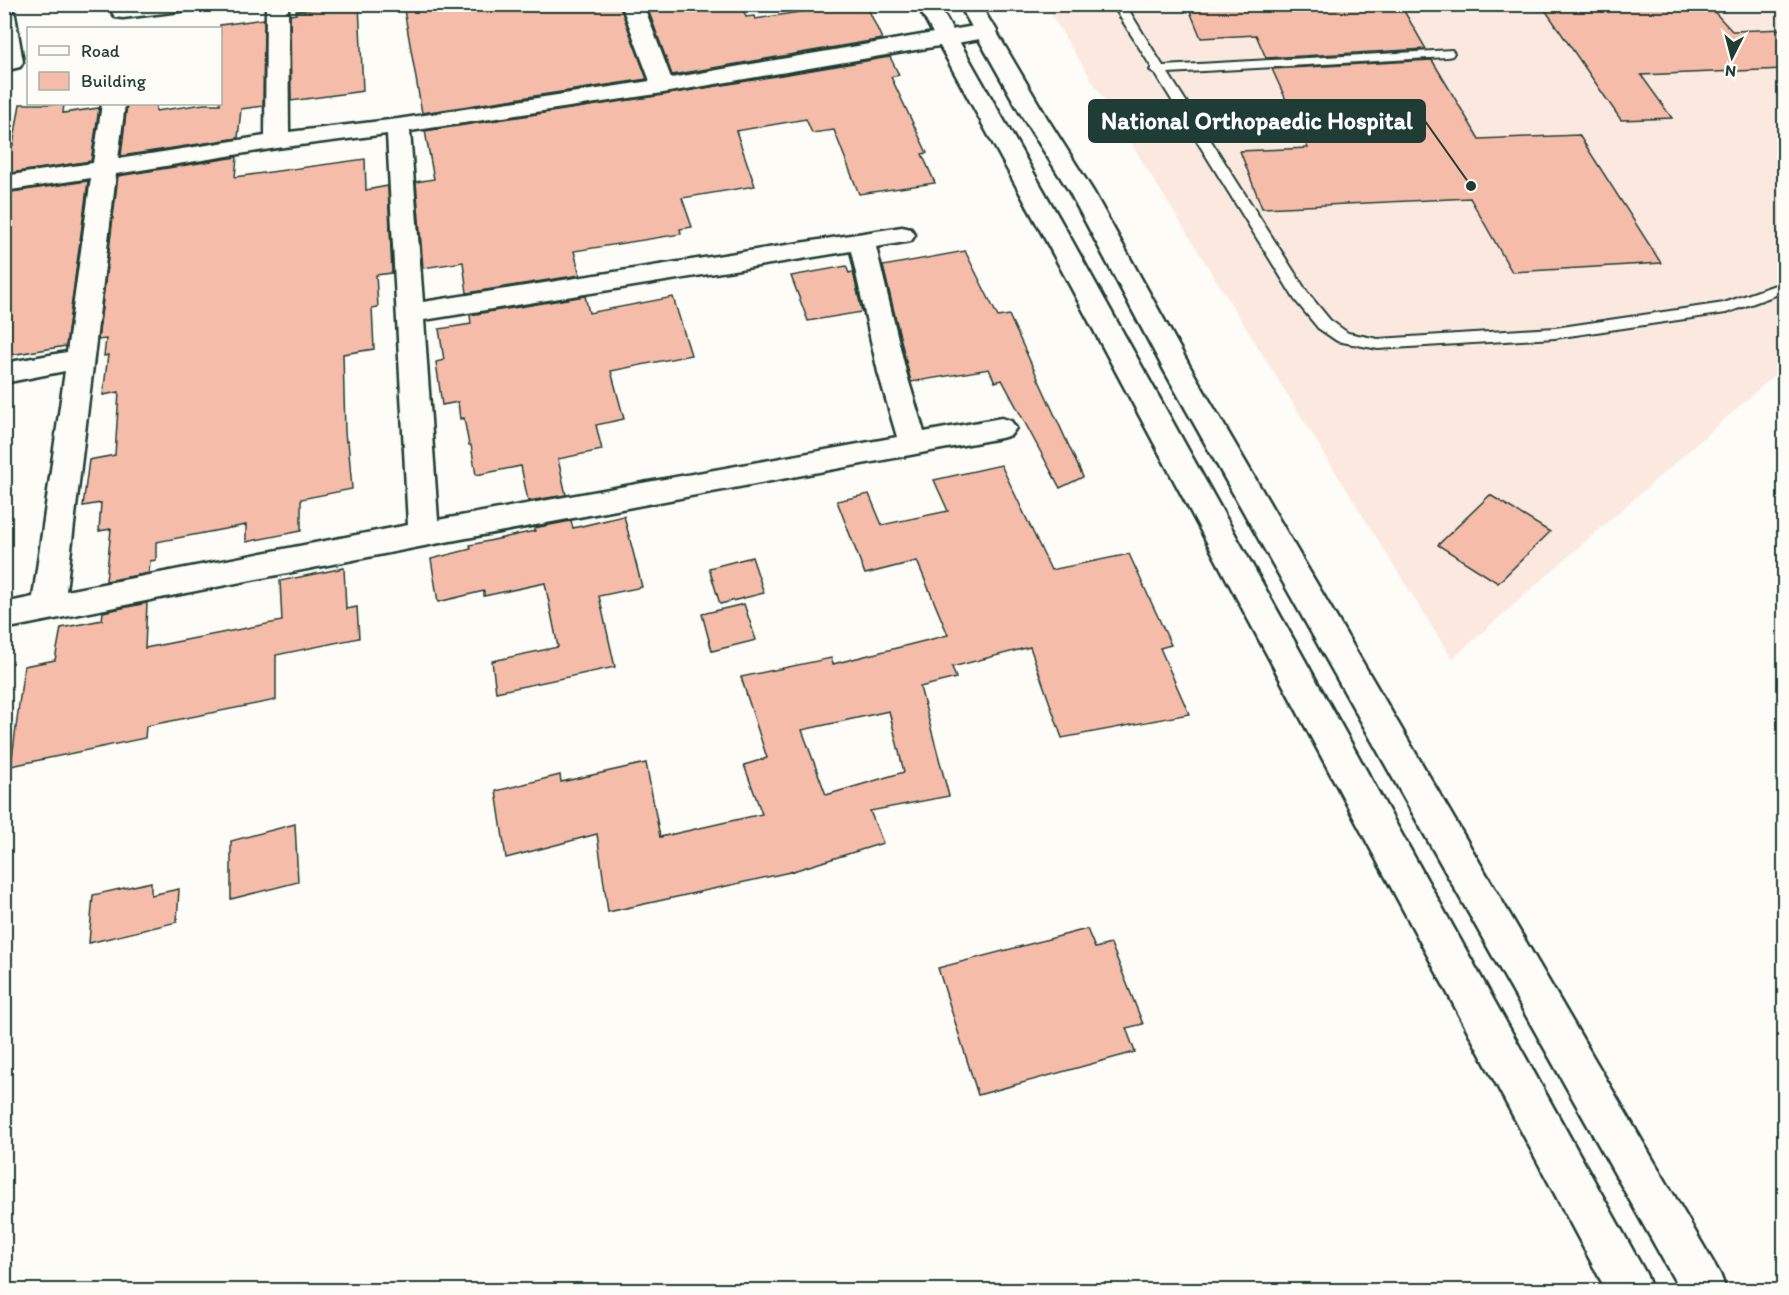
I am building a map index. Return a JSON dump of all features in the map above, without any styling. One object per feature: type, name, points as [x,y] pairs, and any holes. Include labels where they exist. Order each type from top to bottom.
[{"type":"street","points":[[123,15],[189,4]]},
{"type":"street","points":[[277,4],[277,141]]},
{"type":"street","points":[[632,4],[663,86]]},
{"type":"street","points":[[927,4],[1630,1290]]},
{"type":"street","points":[[4,15],[12,62]]},
{"type":"street","points":[[4,184],[277,141],[398,126],[663,86],[945,38],[978,18],[1035,118],[1081,191],[1190,392],[1704,1290]]},
{"type":"street","points":[[48,608],[113,105]]},
{"type":"street","points":[[398,126],[424,534]]},
{"type":"street","points":[[410,313],[902,235]]},
{"type":"street","points":[[862,241],[892,372],[914,445]]},
{"type":"street","points":[[4,373],[80,359]]},
{"type":"street","points":[[4,616],[424,534],[1001,428]]},
{"type":"lane","points":[[1118,4],[1157,70],[1301,296],[1324,324],[1343,337],[1378,344],[1555,333],[1726,308],[1785,287]]},
{"type":"lane","points":[[1157,70],[1448,53]]},
{"type":"shaded area","points":[[1045,5],[1784,5],[1784,367],[1452,659]]},
{"type":"building","points":[[321,4],[359,4],[363,91],[291,101],[290,15],[296,14],[296,11],[321,8]]},
{"type":"building","points":[[403,4],[619,4],[647,79],[422,113]]},
{"type":"building","points":[[646,4],[741,4],[746,17],[754,16],[755,19],[825,8],[823,4],[866,4],[882,39],[672,75]]},
{"type":"building","points":[[1187,4],[1400,4],[1426,49],[1266,58],[1256,35],[1201,38]]},
{"type":"building","points":[[1541,4],[1707,4],[1732,31],[1785,29],[1785,69],[1641,75],[1672,118],[1621,120]]},
{"type":"building","points":[[264,19],[263,106],[241,109],[238,138],[121,156],[127,105],[156,105],[156,111],[197,105],[222,105],[222,27],[220,25]]},
{"type":"building","points":[[890,57],[899,75],[891,77],[927,153],[922,154],[935,183],[859,194],[834,130],[812,133],[806,119],[736,131],[755,186],[682,198],[692,227],[680,229],[681,234],[574,251],[580,275],[467,293],[463,262],[423,268],[416,182],[434,179],[425,131],[663,95]]},
{"type":"building","points":[[1432,60],[1479,139],[1579,135],[1661,263],[1512,272],[1470,198],[1262,208],[1240,151],[1308,148],[1272,69]]},
{"type":"building","points":[[20,104],[64,105],[63,113],[99,108],[91,161],[4,174],[4,146],[13,145]]},
{"type":"building","points":[[237,157],[235,177],[365,159],[366,190],[388,186],[392,273],[376,275],[378,307],[372,308],[374,349],[343,354],[345,432],[346,442],[348,441],[352,489],[301,499],[301,531],[246,542],[246,525],[156,542],[156,560],[150,561],[149,573],[106,581],[111,529],[99,531],[101,503],[83,506],[89,460],[115,455],[119,392],[103,395],[108,355],[104,356],[106,339],[98,340],[118,176]]},
{"type":"building","points":[[88,181],[66,346],[4,356],[4,193]]},
{"type":"building","points":[[965,251],[998,317],[1009,315],[1083,477],[1060,488],[1002,380],[995,382],[989,369],[911,382],[883,266]]},
{"type":"building","points":[[846,266],[849,273],[853,272],[862,312],[808,321],[791,276]]},
{"type":"building","points":[[585,296],[589,313],[673,297],[691,355],[611,371],[624,419],[596,425],[602,450],[558,459],[566,495],[528,501],[521,466],[476,475],[471,445],[469,445],[464,418],[460,419],[458,402],[442,405],[436,362],[444,360],[439,329],[471,324],[470,315]]},
{"type":"building","points":[[1001,465],[1051,570],[1129,554],[1171,645],[1160,648],[1189,714],[1062,738],[1030,647],[952,667],[956,678],[920,687],[949,796],[870,811],[883,843],[790,872],[608,912],[597,834],[506,858],[496,791],[560,775],[561,782],[646,763],[660,837],[762,814],[744,765],[767,758],[741,677],[831,658],[833,664],[948,635],[917,561],[865,574],[837,501],[869,494],[882,525],[948,511],[934,480]],"holes":[[[889,711],[904,772],[826,795],[802,730]]]},
{"type":"building","points":[[1490,495],[1550,532],[1498,583],[1438,545]]},
{"type":"building","points":[[624,516],[642,587],[599,596],[615,667],[496,692],[492,661],[558,647],[545,583],[484,596],[484,591],[438,602],[431,559],[471,549],[470,545],[535,531],[534,528],[571,521],[573,528]]},
{"type":"building","points":[[752,557],[764,593],[720,604],[709,568]]},
{"type":"building","points":[[344,568],[346,609],[357,607],[359,638],[276,655],[276,700],[146,726],[145,738],[11,766],[24,666],[55,660],[61,628],[102,620],[103,612],[147,603],[145,648],[282,621],[280,581]]},
{"type":"building","points":[[744,604],[756,640],[712,651],[702,614]]},
{"type":"building","points":[[295,824],[298,882],[231,899],[231,841]]},
{"type":"building","points":[[151,882],[151,895],[179,889],[177,922],[89,943],[93,895]]},
{"type":"building","points":[[1087,929],[1095,948],[1111,944],[1143,1024],[1126,1028],[1135,1052],[978,1095],[938,968]]},
{"type":"place","name":"National Orthopaedic Hospital","points":[[1471,186]]}]
